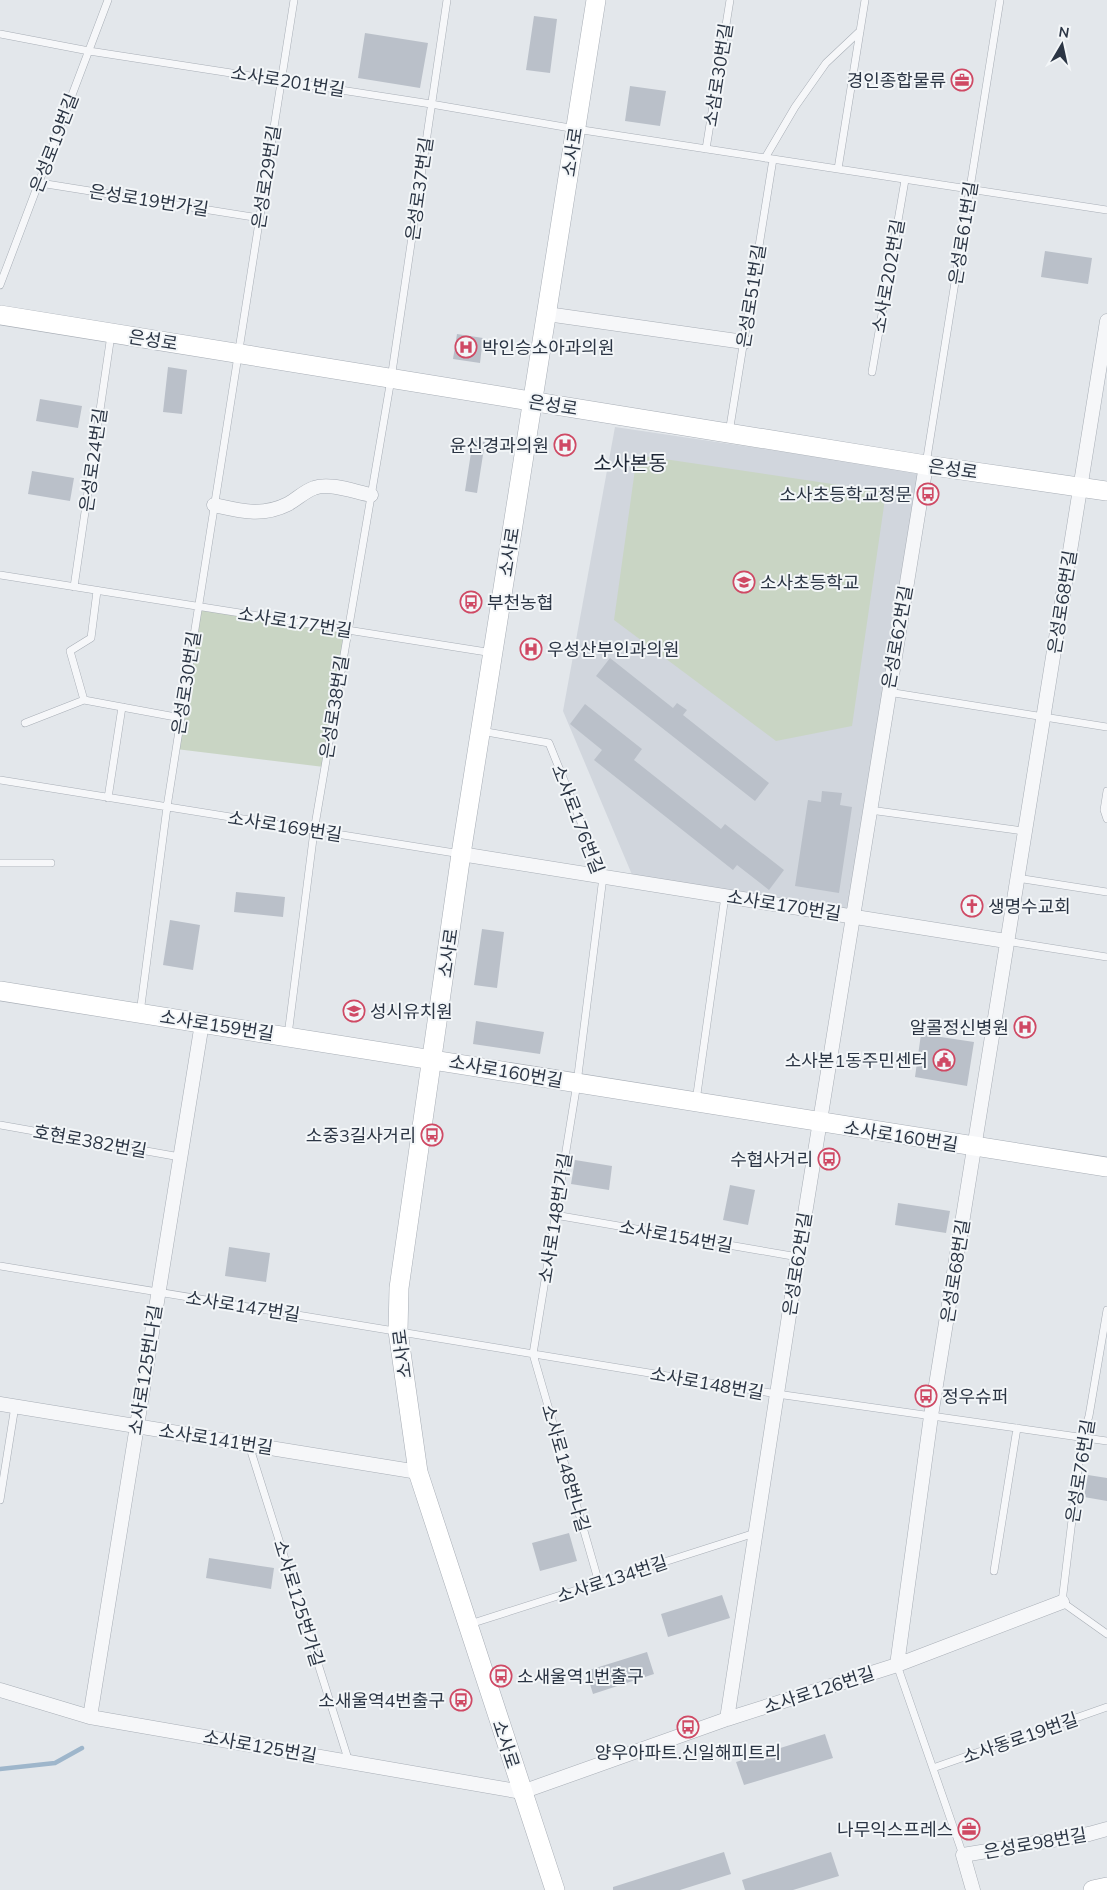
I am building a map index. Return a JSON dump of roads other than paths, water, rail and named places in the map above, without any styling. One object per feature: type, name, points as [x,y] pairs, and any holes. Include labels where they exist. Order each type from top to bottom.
[{"type":"street","name":"소사로","points":[[555,1890],[418,1472],[398,1331],[399,1288],[461,854],[596,0]]},
{"type":"street","points":[[547,314],[744,342]]},
{"type":"street","name":"은성로","points":[[0,315],[729,434],[1107,491]]},
{"type":"street","name":"은성로68번길","points":[[897,1665],[931,1416],[976,1147],[1006,941],[1107,321]]},
{"type":"street","name":"은성로62번길","points":[[727,1719],[852,916],[926,465]]},
{"type":"street","points":[[214,505],[249,513],[262,513],[288,504],[315,487],[323,486],[371,494]]},
{"type":"street","name":"소사로170번길","points":[[461,854],[1006,941]]},
{"type":"street","name":"소사로159번길","points":[[0,991],[433,1058]]},
{"type":"street","name":"소사로125번나길","points":[[90,1717],[202,1023]]},
{"type":"street","name":"소사로160번길","points":[[433,1058],[696,1104],[1107,1167]]},
{"type":"street","name":"소사로141번길","points":[[0,1404],[418,1472]]},
{"type":"street","name":"소사로126번길","points":[[522,1792],[727,1719],[897,1665],[1062,1602]]},
{"type":"street","name":"소사로125번길","points":[[0,1690],[90,1717],[522,1792]]},
{"type":"street","name":"은성로98번길","points":[[962,1855],[1089,1834],[1107,1829]]},
{"type":"street","points":[[962,1855],[973,1890]]},
{"type":"street","points":[[1093,1890],[1107,1887]]},
{"type":"lane","name":"은성로19번길","points":[[0,285],[108,0]]},
{"type":"lane","name":"은성로29번길","points":[[237,354],[294,0]]},
{"type":"lane","name":"은성로37번길","points":[[391,379],[447,0]]},
{"type":"lane","name":"소삼로30번길","points":[[706,149],[730,0]]},
{"type":"lane","points":[[838,169],[865,0]]},
{"type":"lane","name":"은성로61번길","points":[[926,465],[1000,0]]},
{"type":"lane","points":[[769,159],[795,107],[826,63],[860,31]]},
{"type":"lane","name":"소사로201번길","points":[[0,34],[89,51],[431,104],[576,129]]},
{"type":"lane","points":[[576,129],[1107,210]]},
{"type":"lane","name":"은성로51번길","points":[[729,434],[744,342],[769,159]]},
{"type":"lane","name":"소사로202번길","points":[[872,372],[905,180]]},
{"type":"lane","name":"은성로19번가길","points":[[40,183],[259,218]]},
{"type":"lane","name":"은성로24번길","points":[[74,587],[111,333]]},
{"type":"lane","name":"은성로30번길","points":[[140,1013],[167,807],[237,354]]},
{"type":"lane","name":"은성로38번길","points":[[288,1036],[314,831],[391,379]]},
{"type":"lane","name":"소사로177번길","points":[[0,576],[493,654]]},
{"type":"lane","points":[[84,700],[70,651],[91,638],[97,591]]},
{"type":"lane","points":[[888,692],[1107,727]]},
{"type":"lane","points":[[25,723],[84,700],[181,718]]},
{"type":"lane","points":[[108,798],[122,707]]},
{"type":"lane","name":"소사로176번길","points":[[481,731],[550,743],[603,877],[577,1083]]},
{"type":"lane","name":"소사로169번길","points":[[0,780],[461,854]]},
{"type":"lane","points":[[1107,791],[1104,810],[1107,819]]},
{"type":"lane","points":[[869,810],[1024,831]]},
{"type":"lane","points":[[0,863],[51,863]]},
{"type":"lane","points":[[1017,878],[1107,891]]},
{"type":"lane","points":[[696,1104],[725,896]]},
{"type":"lane","name":"소사로170번길","points":[[1006,941],[1107,957]]},
{"type":"lane","name":"소사로148번가길","points":[[533,1354],[577,1083]]},
{"type":"lane","name":"호현로382번길","points":[[0,1125],[180,1157]]},
{"type":"lane","name":"소사로154번길","points":[[555,1215],[798,1257]]},
{"type":"lane","name":"소사로147번길","points":[[0,1266],[398,1331]]},
{"type":"lane","name":"은성로76번길","points":[[1062,1602],[1082,1438],[1089,1416],[1107,1310]]},
{"type":"lane","name":"소사로148번길","points":[[398,1331],[777,1394],[1107,1441]]},
{"type":"lane","name":"소사로148번나길","points":[[533,1354],[600,1583]]},
{"type":"lane","points":[[0,1500],[15,1406]]},
{"type":"lane","points":[[994,1571],[1017,1428]]},
{"type":"lane","name":"소사로125번가길","points":[[249,1444],[349,1762]]},
{"type":"lane","name":"소사로134번길","points":[[468,1625],[756,1533]]},
{"type":"lane","points":[[1062,1602],[1107,1634]]},
{"type":"lane","points":[[897,1665],[962,1855]]},
{"type":"lane","name":"소사동로19번길","points":[[933,1768],[1107,1707]]},
{"type":"waterway","points":[[0,1769],[55,1763],[82,1748]]},
{"type":"place","name":"경인종합물류","points":[[962,80]]},
{"type":"place","name":"박인승소아과의원","points":[[466,347]]},
{"type":"place","name":"윤신경과의원","points":[[565,445]]},
{"type":"place","name":"소사초등학교정문","points":[[928,494]]},
{"type":"place","name":"소사초등학교","points":[[744,582]]},
{"type":"place","name":"부천농협","points":[[471,602]]},
{"type":"place","name":"우성산부인과의원","points":[[531,649]]},
{"type":"place","name":"생명수교회","points":[[972,906]]},
{"type":"place","name":"성시유치원","points":[[354,1011]]},
{"type":"place","name":"알콜정신병원","points":[[1025,1027]]},
{"type":"place","name":"소사본1동주민센터","points":[[944,1060]]},
{"type":"place","name":"소중3길사거리","points":[[432,1135]]},
{"type":"place","name":"수협사거리","points":[[829,1159]]},
{"type":"place","name":"정우슈퍼","points":[[926,1396]]},
{"type":"place","name":"소새울역1번출구","points":[[501,1676]]},
{"type":"place","name":"소새울역4번출구","points":[[461,1700]]},
{"type":"place","name":"양우아파트.신일해피트리","points":[[688,1727]]},
{"type":"place","name":"나무익스프레스","points":[[969,1829]]},
{"type":"district","name":"소사본동","points":[[630,462]]}]
